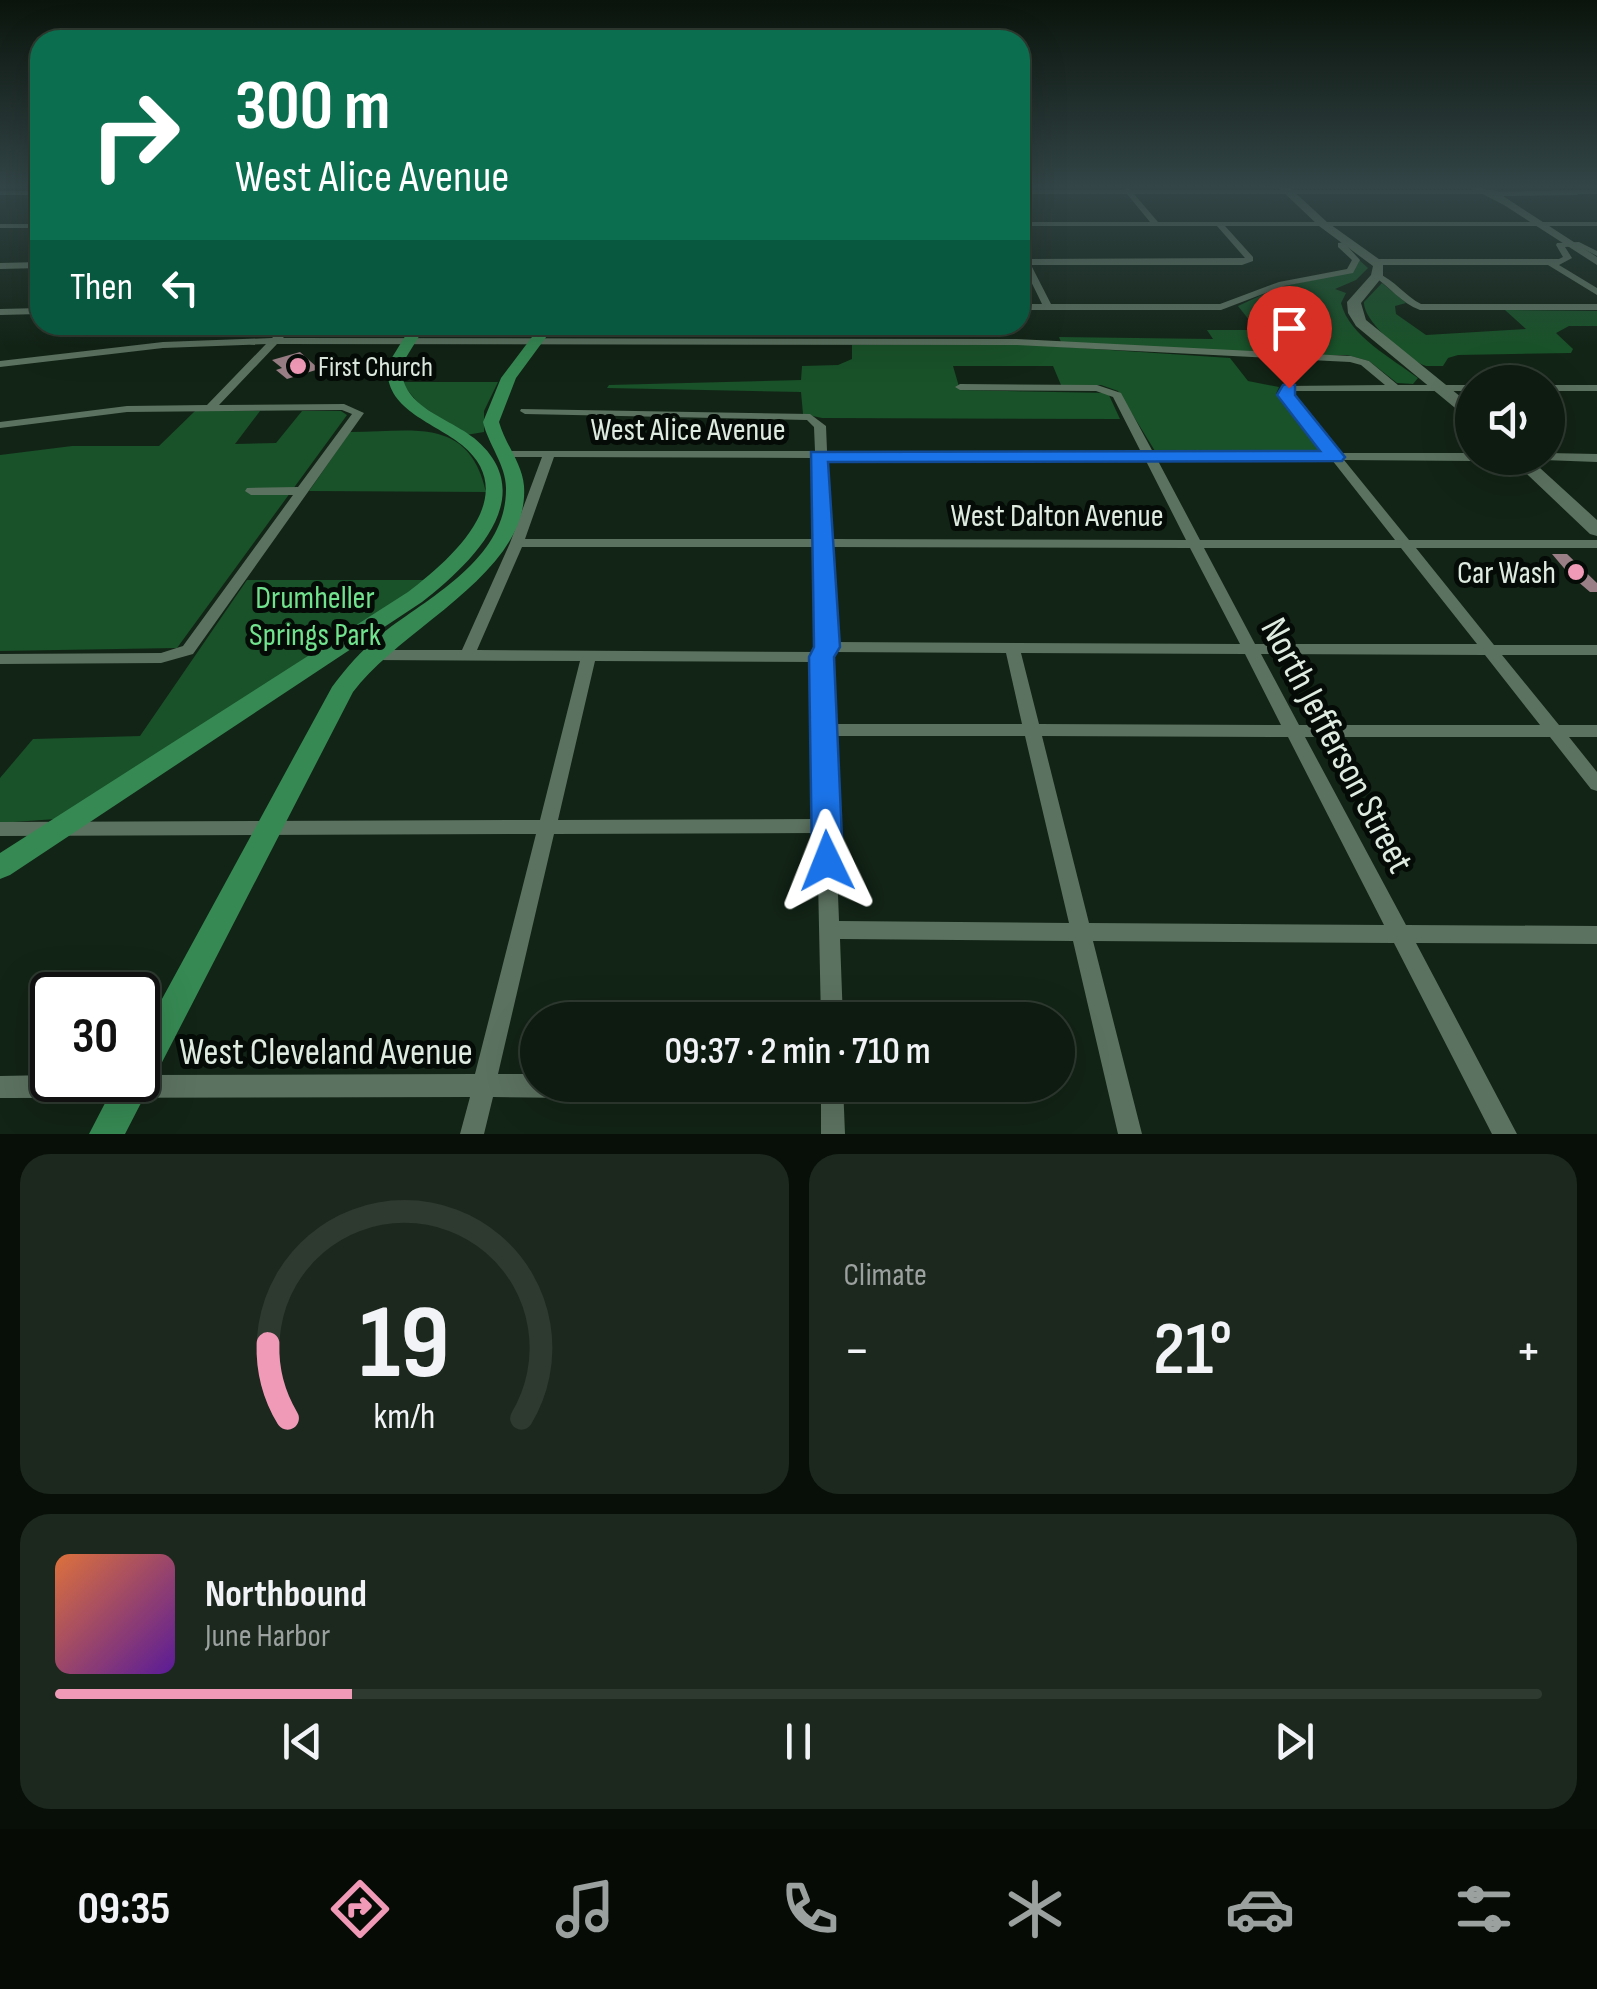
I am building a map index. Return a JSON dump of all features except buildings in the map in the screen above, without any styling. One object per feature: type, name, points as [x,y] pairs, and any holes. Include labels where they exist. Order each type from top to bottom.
[{"type":"main road","points":[[1345,240],[1377,269],[1355,298],[1357,318],[1455,399]]},
{"type":"main road","points":[[0,867],[415,597],[444,574],[478,538],[493,504],[492,473],[469,442],[415,407],[398,390],[393,375],[396,360],[412,335]]},
{"type":"main road","points":[[160,1031],[325,717],[351,678],[371,656],[462,584],[495,548],[509,522],[515,498],[512,469],[492,429],[494,414],[510,378],[542,335]]},
{"type":"main road","points":[[1538,475],[1597,530]]},
{"type":"main road","points":[[106,1134],[123,1102]]},
{"type":"street","points":[[1030,262],[1242,262],[1250,256],[1234,240]]},
{"type":"street","points":[[1563,240],[1597,262]]},
{"type":"street","points":[[1030,307],[1233,305],[1282,284],[1350,271],[1356,260],[1341,245],[1349,243]]},
{"type":"street","points":[[1377,269],[1567,260],[1560,245],[1568,243],[1597,254]]},
{"type":"street","points":[[1550,262],[1597,292]]},
{"type":"street","points":[[0,266],[30,265]]},
{"type":"street","points":[[1377,269],[1398,294],[1417,306],[1597,308]]},
{"type":"street","points":[[1030,275],[1048,307]]},
{"type":"street","points":[[0,312],[30,310]]},
{"type":"street","points":[[210,407],[281,335]]},
{"type":"street","points":[[0,364],[163,345],[396,335]]},
{"type":"street","points":[[428,335],[537,342],[1017,342],[1344,358],[1365,363],[1395,388]]},
{"type":"street","points":[[813,335],[813,343]]},
{"type":"street","name":"North Jefferson Street","points":[[960,388],[1110,390],[1117,396],[1505,1134]]},
{"type":"street","points":[[1455,388],[1289,388],[1286,395],[1597,784]]},
{"type":"street","points":[[1565,388],[1597,388]]},
{"type":"street","points":[[0,425],[127,409],[356,410],[356,417],[196,642],[185,652],[161,658],[0,658]]},
{"type":"street","points":[[525,411],[810,417],[820,426],[832,1002]]},
{"type":"street","name":"West Alice Avenue","points":[[503,454],[1455,457]]},
{"type":"street","points":[[467,656],[517,544],[548,456]]},
{"type":"street","points":[[1565,457],[1597,458]]},
{"type":"street","points":[[251,490],[303,490]]},
{"type":"street","name":"West Dalton Avenue","points":[[517,544],[1597,544]]},
{"type":"street","points":[[371,656],[1012,648],[1597,650]]},
{"type":"street","points":[[1012,648],[1130,1134]]},
{"type":"street","points":[[472,1134],[589,655]]},
{"type":"street","points":[[824,730],[1597,730]]},
{"type":"street","points":[[0,829],[826,826]]},
{"type":"street","points":[[830,930],[1597,935]]},
{"type":"street","name":"West Cleveland Avenue","points":[[160,1080],[520,1085]]},
{"type":"street","name":"West Cleveland Avenue","points":[[0,1087],[30,1085]]},
{"type":"street","points":[[832,1102],[833,1134]]},
{"type":"green space","points":[[1346,248],[1368,268],[1356,280],[1335,289],[1346,293],[1341,303],[1346,315],[1373,346],[1418,378],[1413,384],[1397,383],[1369,361],[1347,355],[1277,355],[1061,342],[1059,337],[1213,339],[1207,330],[1257,330],[1238,306],[1279,287],[1352,272],[1359,262]]},
{"type":"green space","points":[[1382,283],[1406,303],[1395,306],[1396,314],[1426,335],[1526,329],[1505,310],[1597,311],[1597,326],[1569,326],[1556,333],[1573,349],[1571,353],[1458,355],[1448,358],[1443,366],[1426,366],[1388,338],[1366,310],[1364,302]]},
{"type":"green space","points":[[1020,344],[1230,358],[1248,381],[1279,387],[1276,394],[1320,450],[1155,451],[1118,391],[1101,385],[1061,385],[1053,366],[953,366],[960,390],[1108,393],[1120,419],[822,418],[803,414],[801,392],[607,388],[801,380],[802,366],[838,365],[852,359],[852,345]]},
{"type":"green space","points":[[401,382],[498,382],[484,411],[484,432],[466,435],[419,404]]},
{"type":"green space","name":"Drumheller Springs Park","points":[[195,411],[260,411],[235,444],[276,443],[302,411],[341,411],[347,415],[177,648],[0,651],[0,455],[72,446],[159,446]]},
{"type":"green space","points":[[416,431],[452,439],[478,467],[486,492],[309,491],[350,432]]},
{"type":"green space","points":[[247,580],[429,580],[56,819],[0,823],[0,778],[33,739],[140,736]]},
{"type":"place","name":"First Church","points":[[298,366]]},
{"type":"place","name":"Car Wash","points":[[1576,572]]},
{"type":"route","points":[[827,861],[822,657],[827,647],[818,456],[1335,457],[1286,395],[1289,388]]}]
